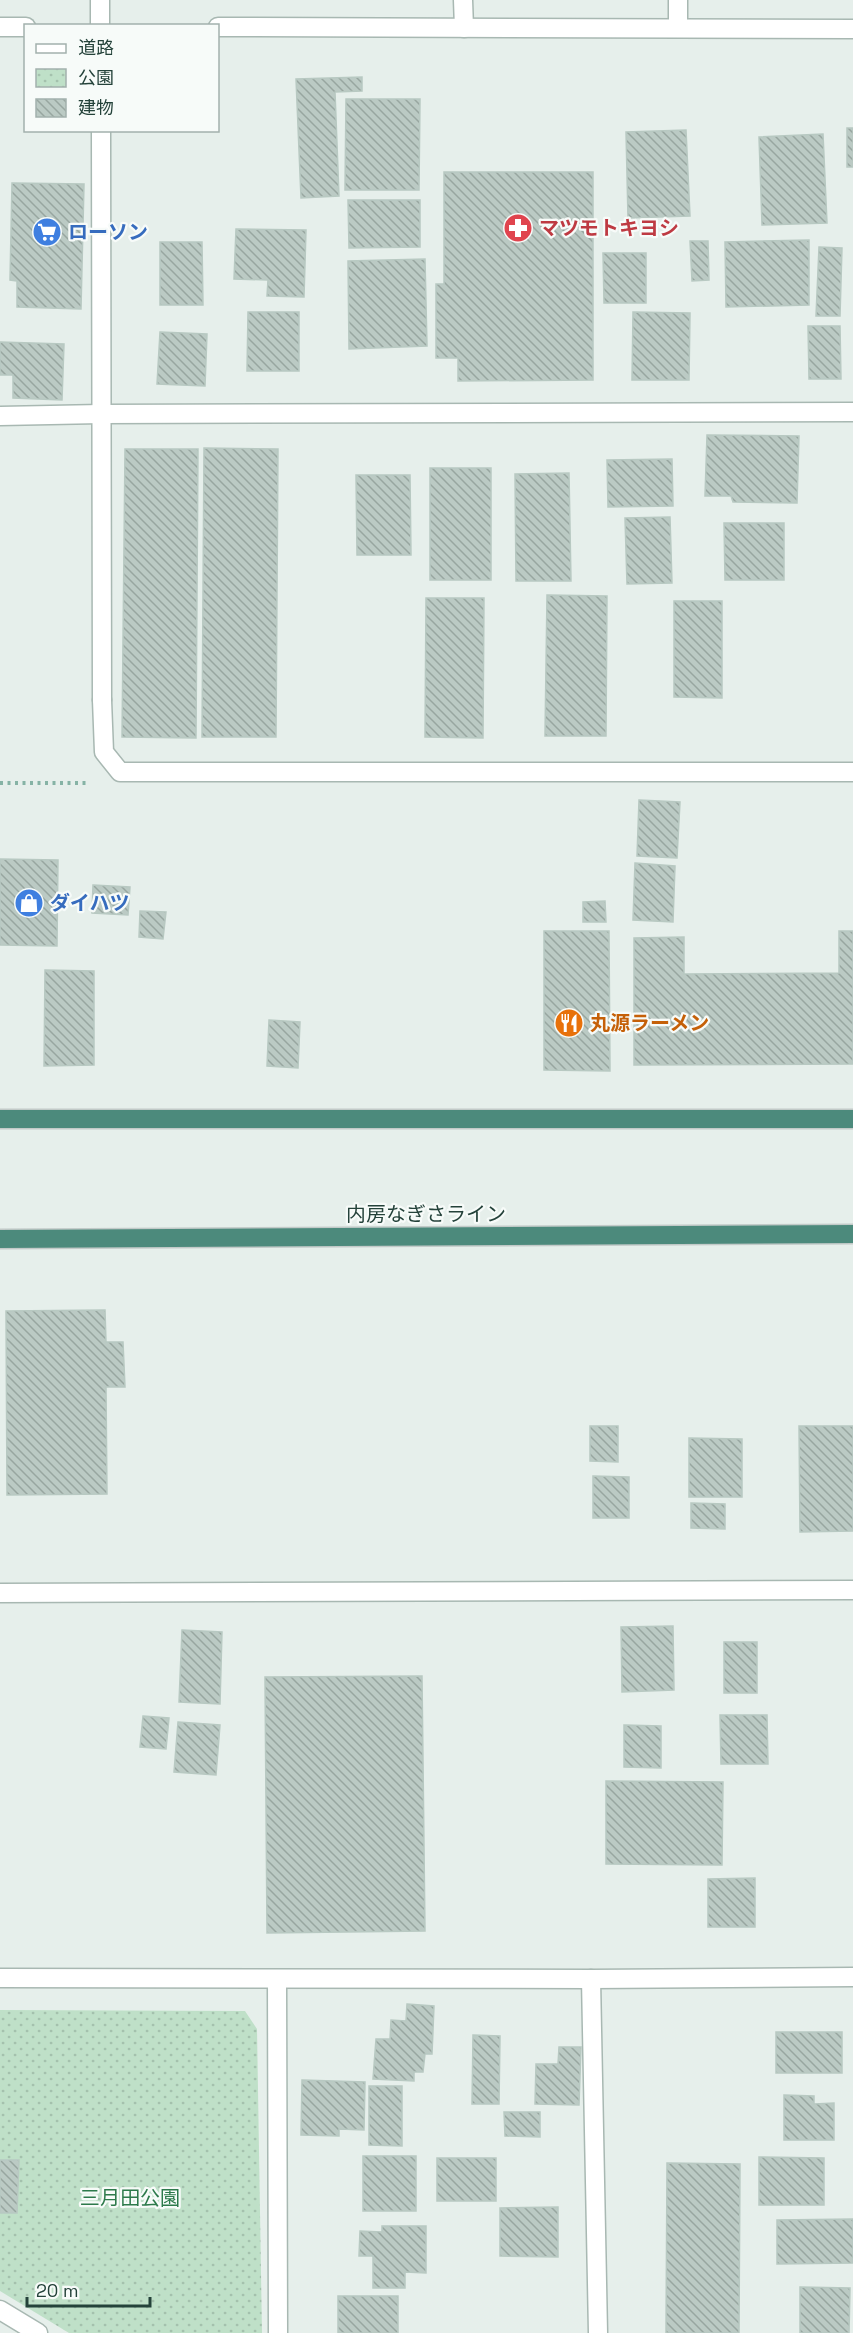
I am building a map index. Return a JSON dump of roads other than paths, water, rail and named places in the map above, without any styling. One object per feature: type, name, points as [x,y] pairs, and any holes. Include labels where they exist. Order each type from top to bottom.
[{"type":"highway","points":[[0,1119],[853,1119]]},
{"type":"highway","name":"内房なぎさライン","points":[[0,1239],[853,1234]]},
{"type":"street","points":[[100,0],[100,24]]},
{"type":"street","points":[[463,0],[464,28]]},
{"type":"street","points":[[678,0],[678,28]]},
{"type":"street","points":[[0,27],[24,27]]},
{"type":"street","points":[[219,27],[853,29]]},
{"type":"street","points":[[100,132],[102,700],[104,752],[120,772],[853,772]]},
{"type":"street","points":[[0,416],[853,412]]},
{"type":"street","points":[[0,1593],[853,1590]]},
{"type":"street","points":[[0,1978],[853,1977]]},
{"type":"street","points":[[277,1979],[278,2333]]},
{"type":"street","points":[[591,1979],[598,2333]]},
{"type":"street","points":[[0,2310],[38,2333]]},
{"type":"place","name":"マツモトキヨシ","points":[[518,228]]},
{"type":"place","name":"ローソン","points":[[47,232]]},
{"type":"place","name":"ダイハツ","points":[[29,903]]},
{"type":"place","name":"丸源ラーメン","points":[[569,1023]]},
{"type":"park label","name":"三月田公園","points":[[130,2198]]}]
